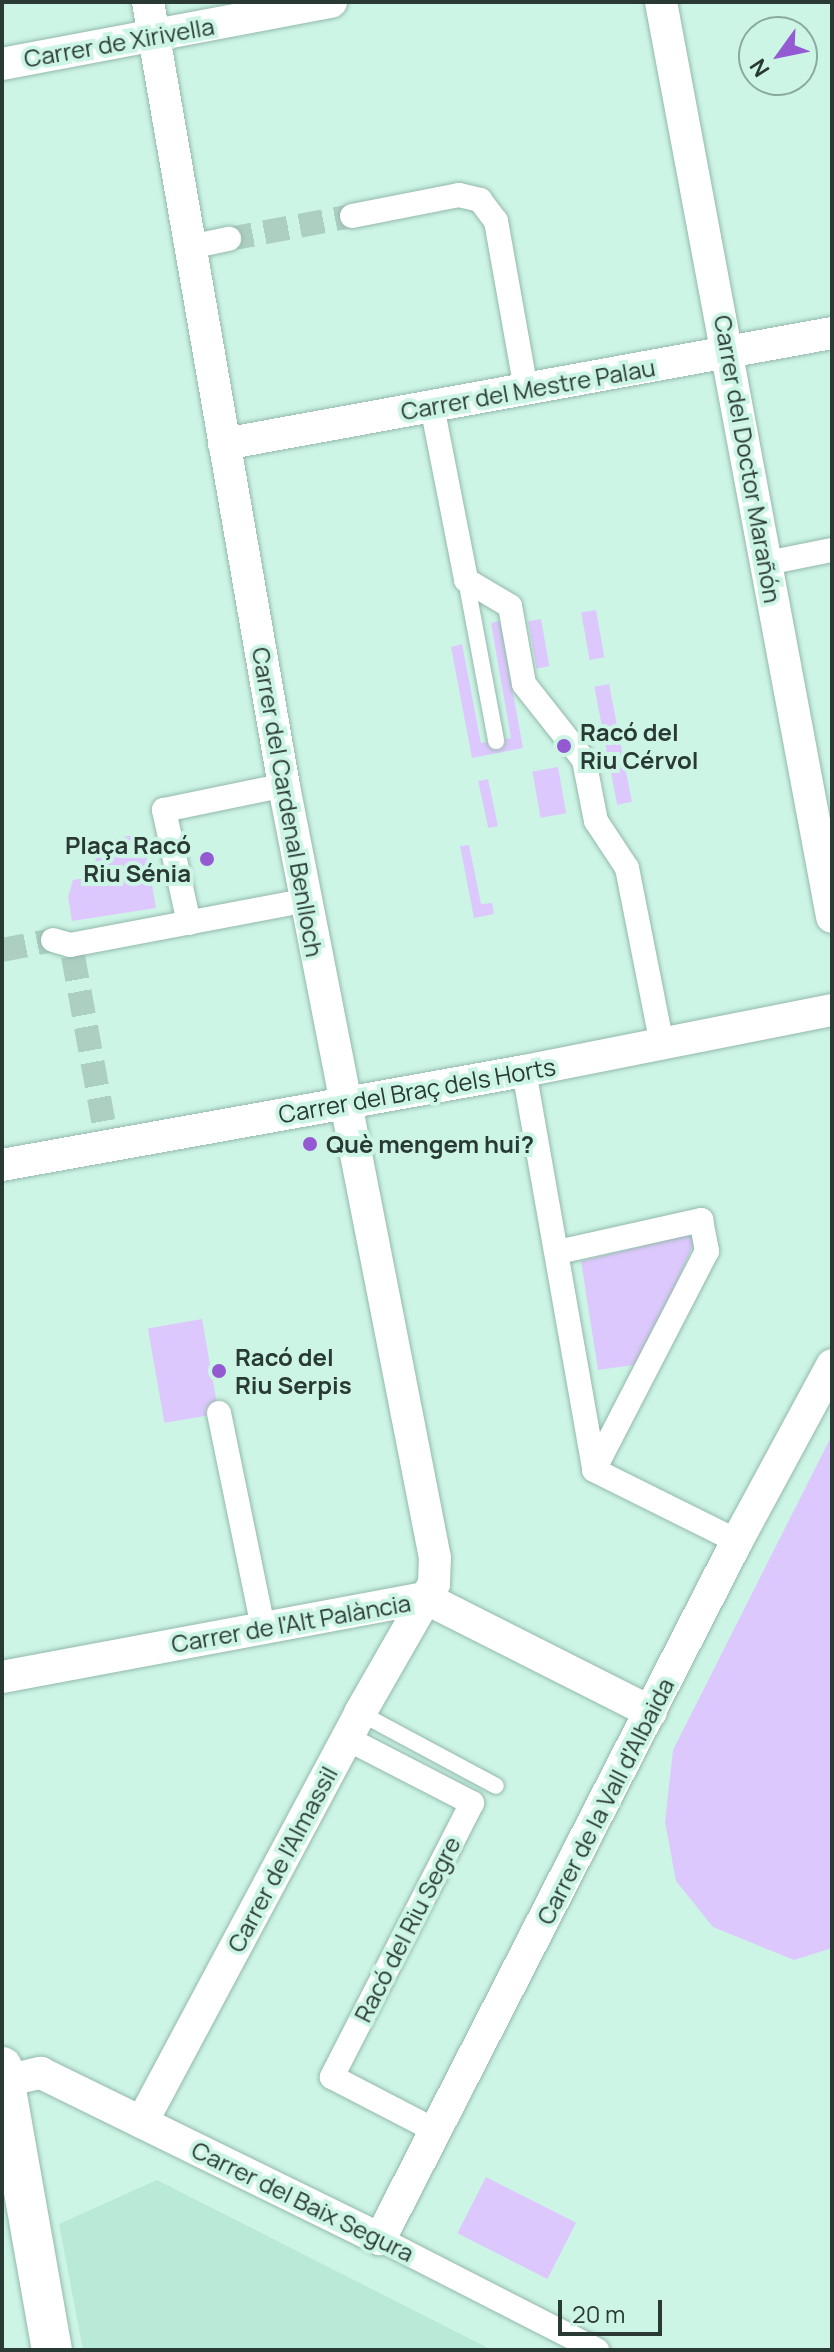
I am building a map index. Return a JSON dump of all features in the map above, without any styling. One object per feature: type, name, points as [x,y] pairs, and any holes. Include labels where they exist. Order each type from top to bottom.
[{"type":"street","name":"Carrer del Cardenal Benlloch","points":[[148,2],[284,786],[435,1558],[434,1584],[425,1598]]},
{"type":"street","name":"Carrer de Xirivella","points":[[2,64],[331,2]]},
{"type":"street","name":"Carrer del Doctor Marañón","points":[[661,2],[729,352],[832,917]]},
{"type":"street","points":[[352,216],[459,195],[480,200],[496,221],[526,389]]},
{"type":"street","points":[[190,247],[229,239]]},
{"type":"street","name":"Carrer del Mestre Palau","points":[[224,444],[832,333]]},
{"type":"street","points":[[432,406],[466,580],[510,606],[524,684],[584,760],[596,821],[627,868],[662,1044]]},
{"type":"street","points":[[767,563],[832,550]]},
{"type":"street","points":[[189,923],[164,810],[266,789]]},
{"type":"street","points":[[66,947],[288,904]]},
{"type":"street","name":"Carrer del Braç dels Horts","points":[[2,1165],[524,1071],[832,1010]]},
{"type":"street","points":[[524,1071],[594,1470]]},
{"type":"street","points":[[558,1252],[701,1220],[707,1251],[594,1470]]},
{"type":"street","name":"Carrer de la Vall d'Albaida","points":[[380,2239],[737,1541],[832,1365]]},
{"type":"street","points":[[219,1413],[263,1628]]},
{"type":"street","points":[[594,1470],[737,1541]]},
{"type":"street","name":"Carrer de l'Alt Palància","points":[[2,1677],[425,1598],[651,1712]]},
{"type":"street","name":"Carrer de l'Almassil","points":[[142,2122],[353,1726],[425,1598]]},
{"type":"street","name":"Racó del Riu Segre","points":[[353,1726],[472,1803],[332,2077],[436,2131]]},
{"type":"street","name":"Carrer del Baix Segura","points":[[3,2074],[41,2073],[380,2239],[597,2350]]},
{"type":"street","points":[[3,2074],[52,2350]]},
{"type":"lane","points":[[466,580],[496,741]]},
{"type":"lane","points":[[353,1726],[496,1786]]},
{"type":"shaded area","points":[[596,610],[604,657],[590,660],[581,613]]},
{"type":"shaded area","points":[[541,619],[549,666],[537,669],[528,621]]},
{"type":"shaded area","points":[[500,621],[523,748],[472,758],[451,647],[462,644],[481,743],[511,738],[491,623]]},
{"type":"shaded area","points":[[609,684],[632,802],[617,805],[594,687]]},
{"type":"shaded area","points":[[558,767],[566,813],[541,818],[532,772]]},
{"type":"shaded area","points":[[488,779],[498,826],[488,828],[478,781]]},
{"type":"shaded area","points":[[143,833],[156,908],[72,921],[68,897],[73,880],[98,876],[93,843]]},
{"type":"shaded area","points":[[469,845],[481,904],[492,903],[494,914],[474,918],[460,846]]},
{"type":"shaded area","points":[[699,1232],[641,1364],[598,1370],[581,1261]]},
{"type":"shaded area","points":[[202,1319],[219,1414],[165,1423],[148,1329]]},
{"type":"shaded area","points":[[832,1435],[832,1948],[794,1960],[713,1927],[676,1881],[665,1822],[673,1750]]},
{"type":"shaded area","points":[[486,2177],[576,2223],[547,2279],[457,2233]]},
{"type":"shaded area","points":[[157,2180],[492,2350],[83,2350],[59,2224]]},
{"type":"tunnel","points":[[229,239],[352,216]]},
{"type":"tunnel","points":[[2,950],[53,940]]},
{"type":"tunnel","points":[[73,956],[108,1146]]},
{"type":"place","name":"Racó del Riu Cérvol","points":[[564,746]]},
{"type":"place","name":"Plaça Racó Riu Sénia","points":[[207,859]]},
{"type":"place","name":"Què mengem hui?","points":[[310,1144]]},
{"type":"place","name":"Racó del Riu Serpis","points":[[219,1371]]}]
